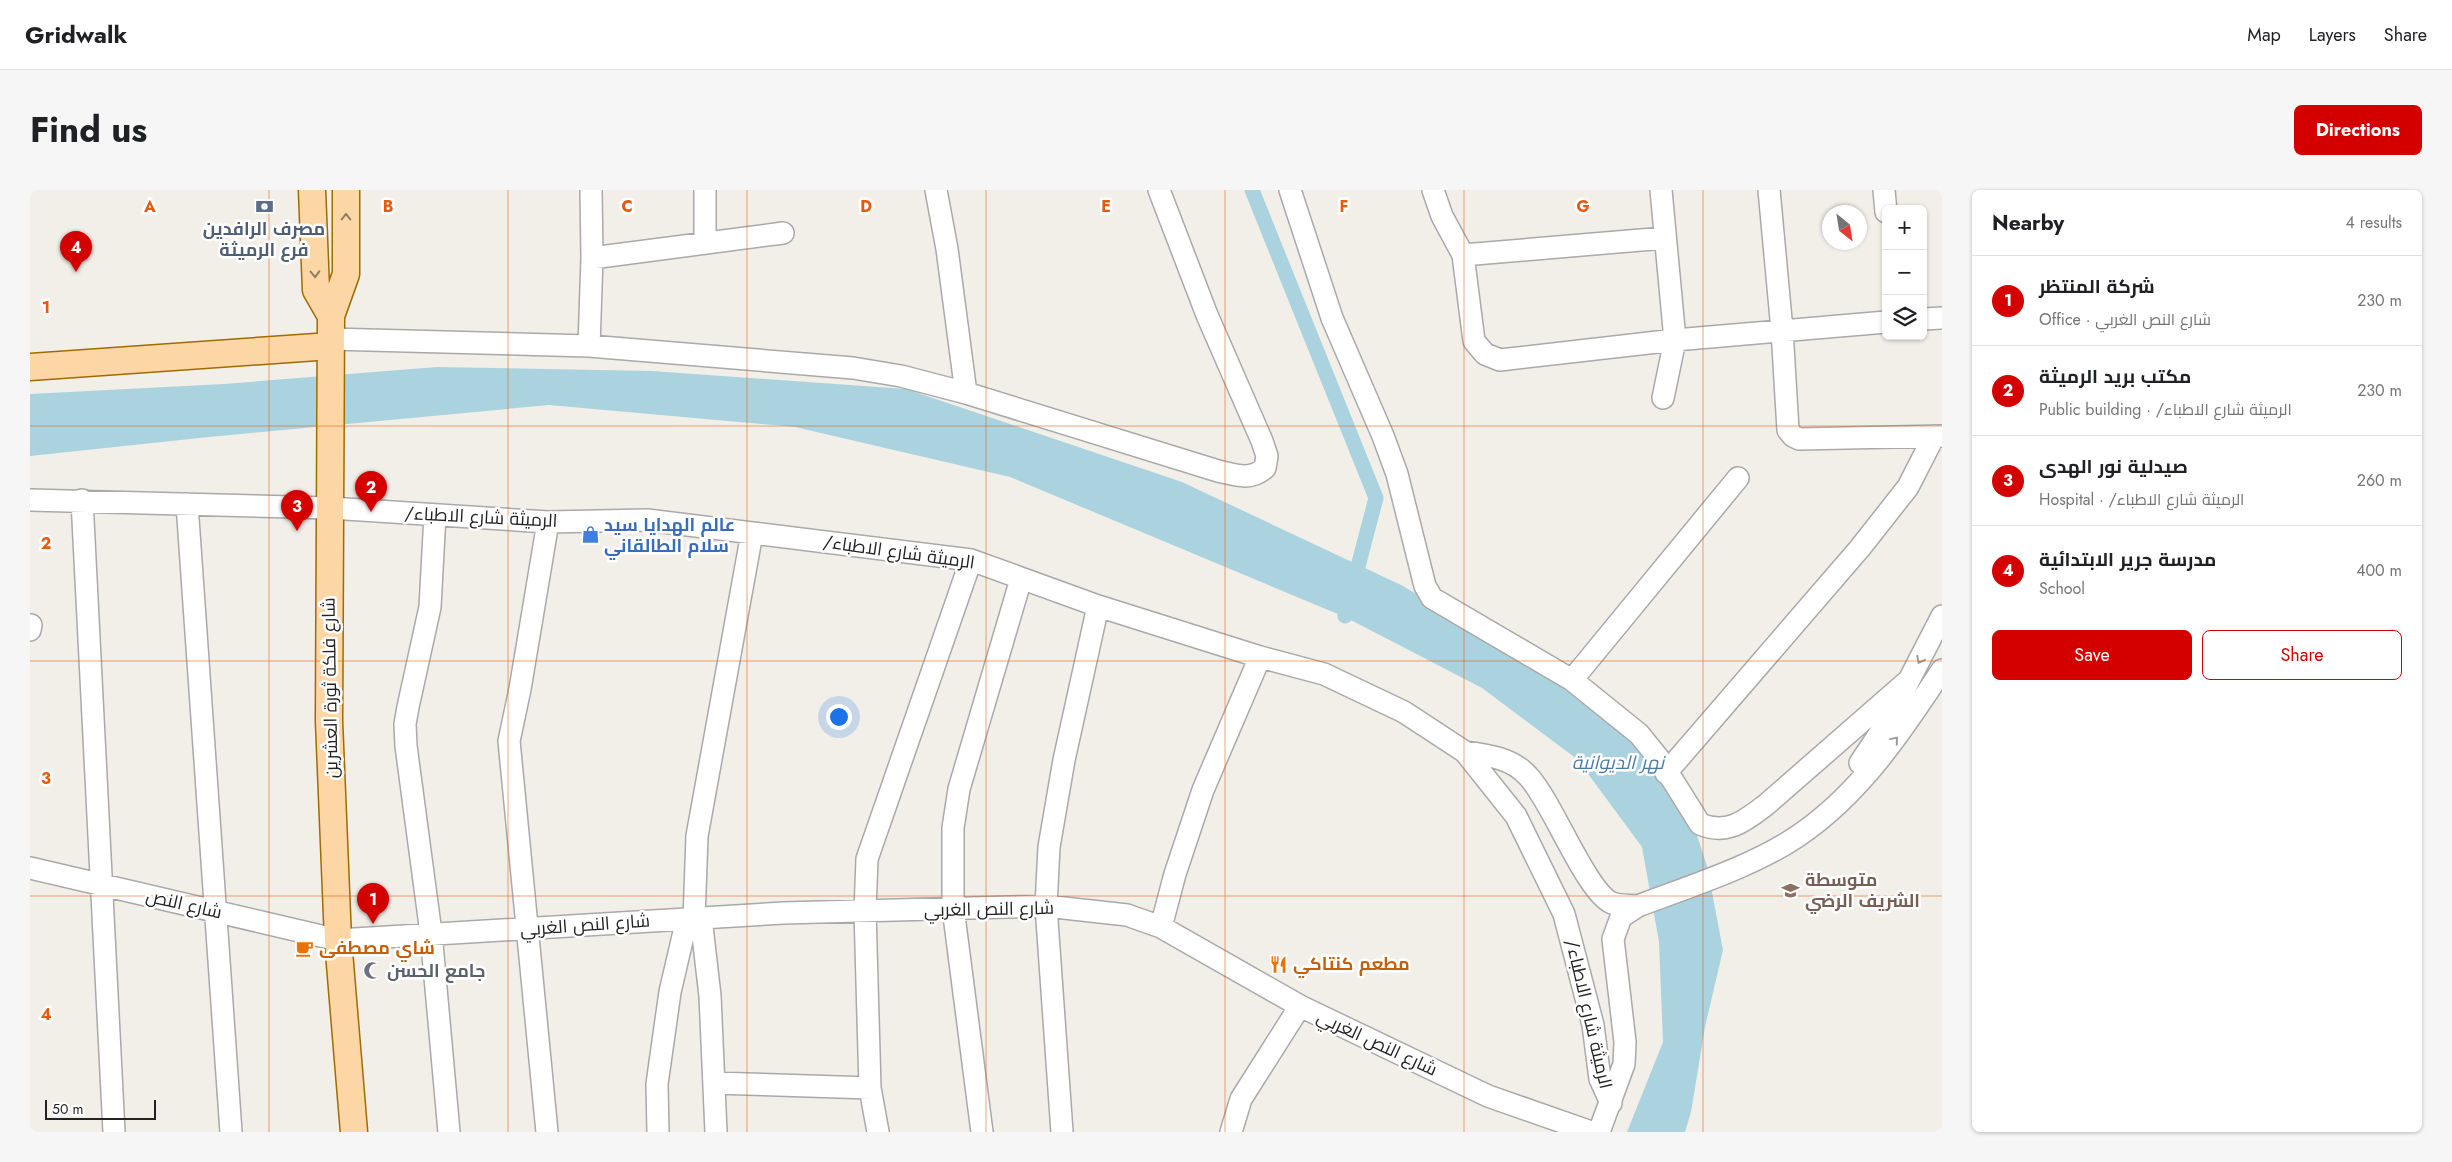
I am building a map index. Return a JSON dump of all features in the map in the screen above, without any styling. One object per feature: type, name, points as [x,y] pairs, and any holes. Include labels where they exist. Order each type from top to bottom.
[{"type":"main road","points":[[312,190],[316,290],[331,340]]},
{"type":"main road","points":[[331,340],[346,274],[346,190]]},
{"type":"main road","points":[[30,368],[185,356],[331,340]]},
{"type":"main road","name":"شارع فلكة ثورة العشرين","points":[[331,340],[329,721],[338,940],[354,1132]]},
{"type":"main road","points":[[30,351],[185,356]]},
{"type":"street","points":[[589,346],[592,258],[591,190]]},
{"type":"street","points":[[705,190],[705,243]]},
{"type":"street","points":[[936,190],[947,249],[966,393]]},
{"type":"street","points":[[331,340],[589,346],[853,368],[901,376],[966,393],[1218,471],[1244,477],[1257,474],[1265,468],[1267,456],[1262,440],[1207,315],[1159,190]]},
{"type":"street","points":[[1290,190],[1332,318],[1383,436],[1397,474],[1425,586],[1432,598],[1572,680],[1639,734],[1660,760],[1666,773],[1700,824],[1711,829],[1727,830],[1743,823],[1909,680]]},
{"type":"street","points":[[1433,190],[1442,216],[1463,255],[1474,341],[1486,354],[1500,360],[1675,340],[1882,322]]},
{"type":"street","points":[[1661,190],[1675,340],[1663,398]]},
{"type":"street","points":[[1769,190],[1782,330],[1788,430],[1799,439],[1938,436]]},
{"type":"street","points":[[1884,190],[1885,205]]},
{"type":"street","points":[[592,258],[783,233]]},
{"type":"street","points":[[1463,255],[1665,238]]},
{"type":"street","points":[[1927,319],[1942,318]]},
{"type":"street","points":[[1666,773],[1860,548],[1908,487],[1938,436]]},
{"type":"street","points":[[1572,680],[1738,478]]},
{"type":"street","name":"/الرميثة شارع الاطباء","points":[[30,500],[330,508],[548,522],[647,520],[971,560],[1098,606],[1260,658],[1333,678],[1404,712],[1465,752],[1516,816],[1564,914],[1593,1025],[1600,1079],[1611,1103]]},
{"type":"street","points":[[82,500],[114,1132]]},
{"type":"street","points":[[187,504],[214,911],[231,1132]]},
{"type":"street","points":[[435,515],[430,607],[405,724],[431,933],[449,1132]]},
{"type":"street","points":[[547,1132],[529,930],[509,742],[520,689],[548,522]]},
{"type":"street","points":[[716,1132],[710,996],[694,919],[697,836],[752,533]]},
{"type":"street","points":[[878,1132],[870,1088],[865,911],[867,859],[971,560]]},
{"type":"street","points":[[982,1132],[952,908],[953,828],[959,789],[1021,579]]},
{"type":"street","points":[[1062,1132],[1046,906],[1049,847],[1064,760],[1098,606]]},
{"type":"street","points":[[1798,836],[1847,783],[1888,721],[1942,616]]},
{"type":"street","points":[[1161,927],[1175,874],[1203,790],[1260,658]]},
{"type":"street","points":[[1599,1132],[1624,1064],[1625,1042],[1613,939],[1621,917],[1638,906],[1766,854],[1798,836],[1853,789],[1900,734],[1942,670]]},
{"type":"street","points":[[1465,752],[1494,756],[1511,764],[1528,776],[1560,824],[1600,895],[1612,903],[1638,906]]},
{"type":"street","name":"شارع النص","points":[[30,868],[338,940]]},
{"type":"street","name":"شارع النص الغربي","points":[[338,940],[431,933],[529,930],[694,919],[952,908],[1046,906],[1128,915],[1161,927],[1300,1006],[1488,1096],[1591,1132]]},
{"type":"street","points":[[658,1132],[657,1084],[668,1001],[694,919]]},
{"type":"street","points":[[1231,1132],[1241,1099],[1300,1006]]},
{"type":"street","points":[[714,1083],[870,1088]]},
{"type":"water","name":"نهر الديوانية","points":[[437,367],[652,371],[906,389],[1182,482],[1401,585],[1548,670],[1641,740],[1691,817],[1707,866],[1723,950],[1705,1027],[1691,1112],[1685,1132],[1627,1132],[1663,1042],[1659,942],[1642,847],[1577,759],[1482,688],[1345,617],[1010,477],[795,427],[549,405],[30,456],[30,394],[224,384]]},
{"type":"waterway","points":[[1252,190],[1376,498],[1345,616]]},
{"type":"place","name":"مصرف الرافدين فرع الرميثة","points":[[264,206]]},
{"type":"place","name":"مدرسة جرير الابتدائية","points":[[76,272]]},
{"type":"place","name":"مكتب بريد الرميثة","points":[[371,512]]},
{"type":"place","name":"صيدلية نور الهدى","points":[[297,531]]},
{"type":"place","name":"عالم الهدايا سيد سلام الطالقاني","points":[[590,535]]},
{"type":"place","name":"متوسطة الشريف الرضي","points":[[1791,890]]},
{"type":"place","name":"شركة المنتظر","points":[[373,924]]},
{"type":"place","name":"شاي مصطفى","points":[[305,948]]},
{"type":"place","name":"مطعم كنتاكي","points":[[1279,964]]},
{"type":"place","name":"جامع الحسن","points":[[373,971]]}]
